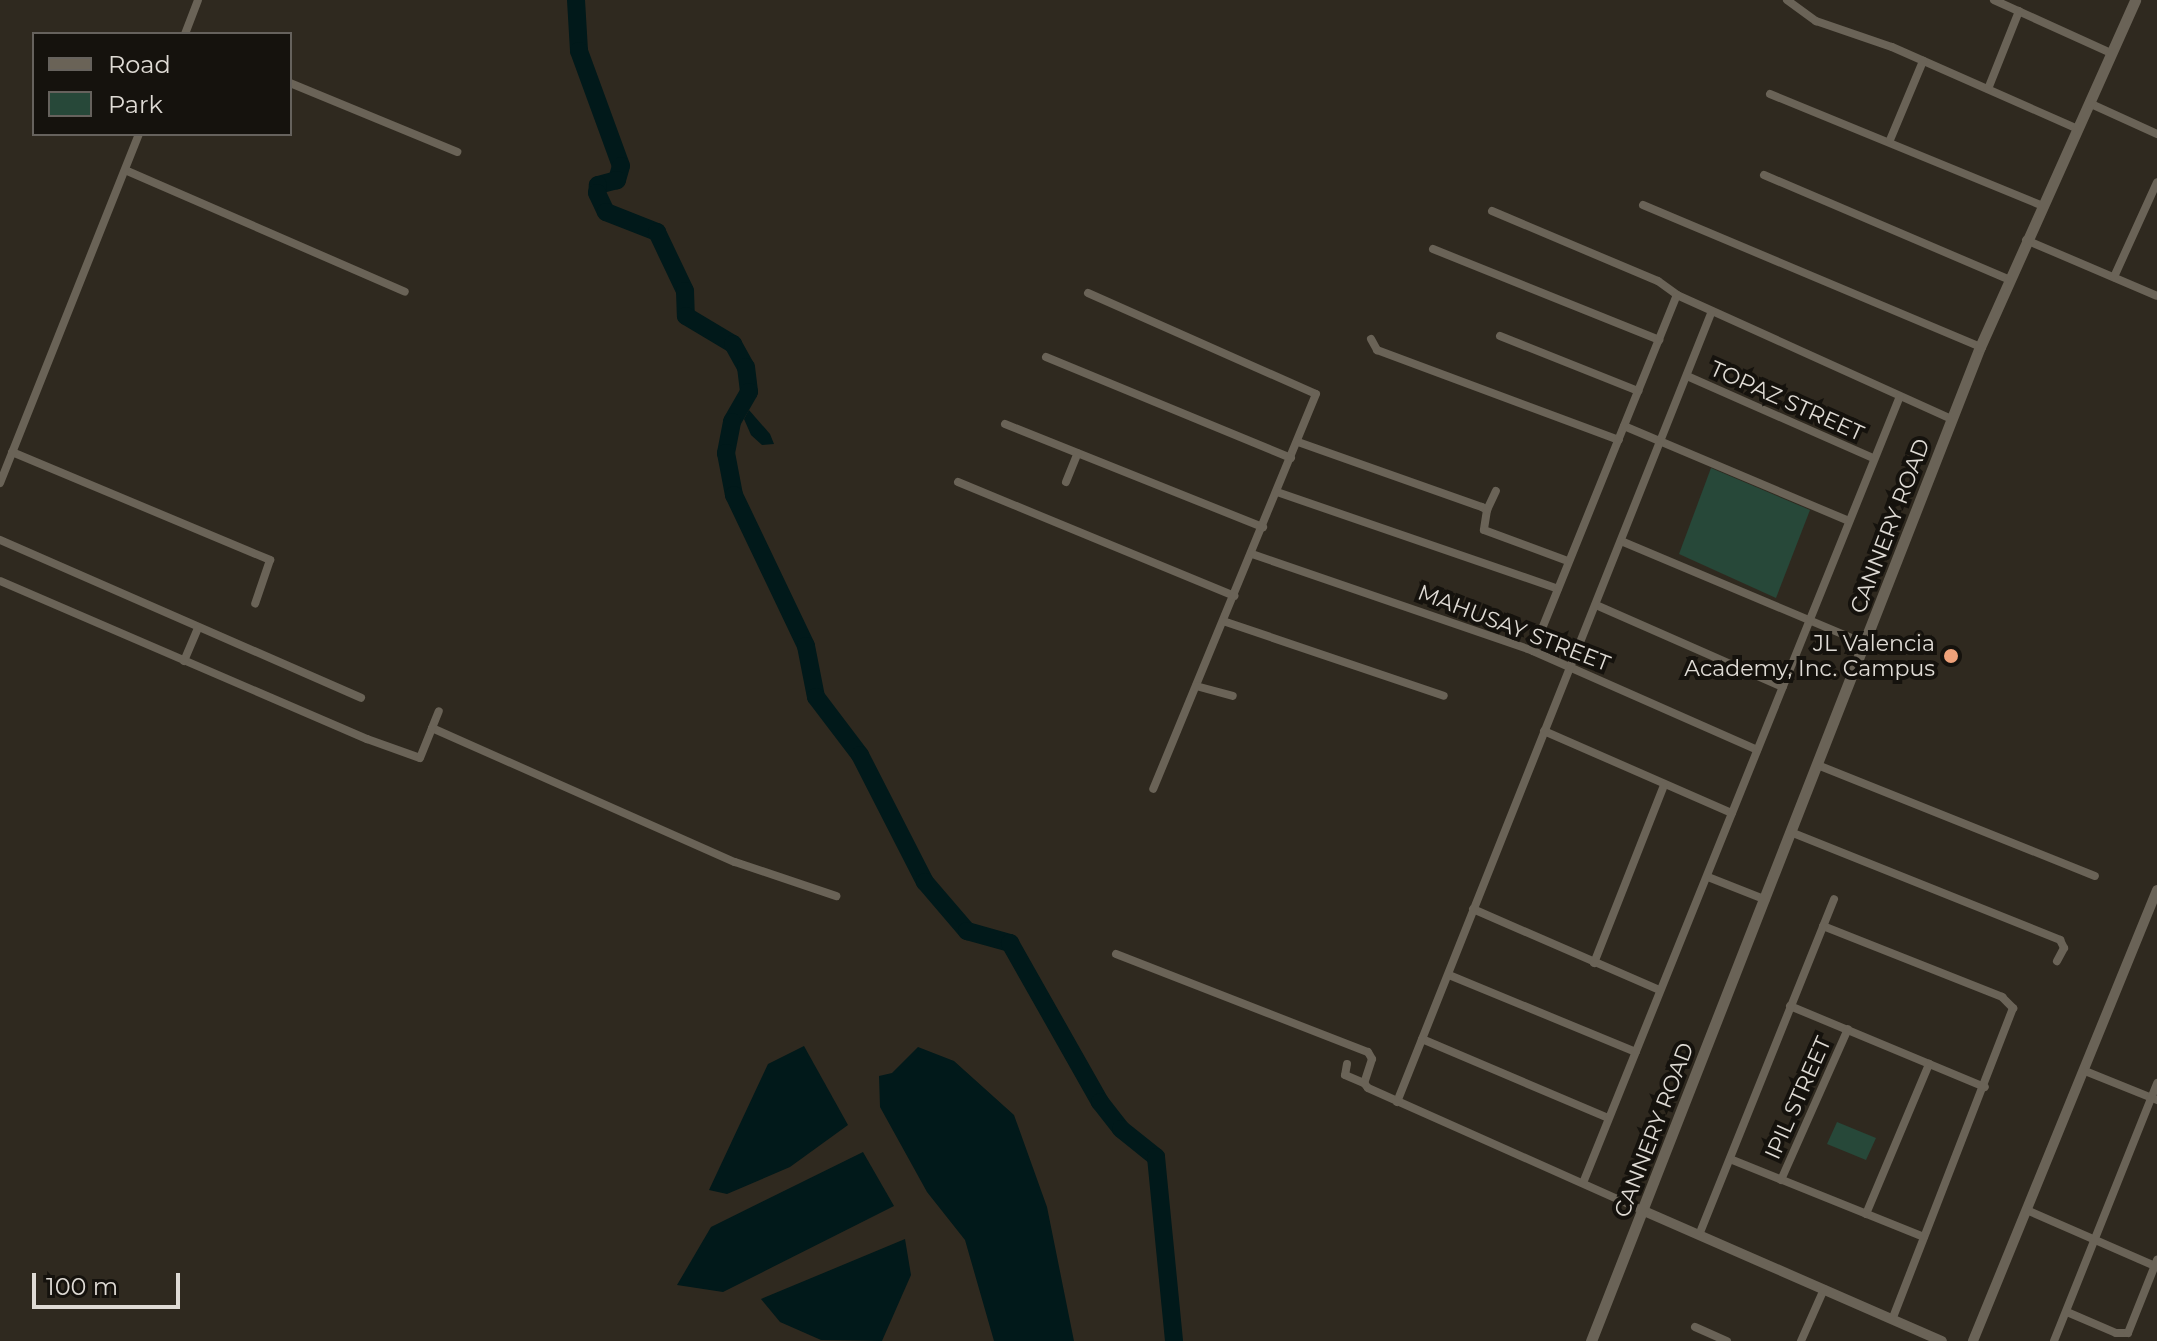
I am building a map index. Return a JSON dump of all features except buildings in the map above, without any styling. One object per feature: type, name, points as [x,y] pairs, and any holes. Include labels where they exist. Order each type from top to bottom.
[{"type":"main road","name":"CANNERY ROAD","points":[[1591,1341],[1820,766],[1980,347],[2135,0]]},
{"type":"street","points":[[186,32],[198,0]]},
{"type":"street","points":[[1787,0],[1816,21],[1923,61],[2076,128]]},
{"type":"street","points":[[1994,0],[2111,53]]},
{"type":"street","points":[[1988,89],[2019,11]]},
{"type":"street","points":[[1890,140],[1923,61]]},
{"type":"street","points":[[292,84],[457,152]]},
{"type":"street","points":[[1770,94],[1890,140],[2041,205]]},
{"type":"street","points":[[2089,103],[2157,134]]},
{"type":"street","points":[[0,483],[138,136]]},
{"type":"street","points":[[125,170],[405,292]]},
{"type":"street","points":[[1764,175],[2008,279]]},
{"type":"street","points":[[2114,277],[2157,182]]},
{"type":"street","points":[[1643,205],[1980,347]]},
{"type":"street","points":[[1492,211],[1658,281],[1677,295],[1952,419]]},
{"type":"street","points":[[2026,240],[2157,296]]},
{"type":"street","points":[[1433,249],[1659,340]]},
{"type":"street","points":[[1088,293],[1315,392],[1298,442],[1153,789]]},
{"type":"street","points":[[1533,651],[1677,295]]},
{"type":"street","points":[[1397,1102],[1712,311]]},
{"type":"street","points":[[1500,336],[1638,391]]},
{"type":"street","points":[[1371,339],[1377,350],[1619,440]]},
{"type":"street","points":[[1046,357],[1291,458]]},
{"type":"street","name":"TOPAZ STREET","points":[[1687,376],[1873,458]]},
{"type":"street","points":[[1583,1183],[1810,623],[1846,520],[1900,396]]},
{"type":"street","points":[[1005,424],[1263,527]]},
{"type":"street","points":[[1624,426],[1846,520]]},
{"type":"street","points":[[1298,442],[1487,510]]},
{"type":"street","points":[[12,452],[270,560],[255,604]]},
{"type":"street","points":[[1066,482],[1078,453]]},
{"type":"street","points":[[958,482],[1234,596]]},
{"type":"street","points":[[1496,491],[1487,510],[1484,530],[1568,561]]},
{"type":"street","points":[[1277,492],[1558,589]]},
{"type":"street","points":[[0,540],[361,698]]},
{"type":"street","points":[[1621,541],[1866,644]]},
{"type":"street","name":"MAHUSAY STREET","points":[[1252,554],[1533,651],[1757,750]]},
{"type":"street","points":[[0,581],[332,726],[420,758],[439,711]]},
{"type":"street","points":[[1596,605],[1783,687]]},
{"type":"street","points":[[1223,621],[1444,696]]},
{"type":"street","points":[[184,661],[198,628]]},
{"type":"street","points":[[1196,686],[1233,696]]},
{"type":"street","points":[[432,728],[722,856],[836,896]]},
{"type":"street","points":[[1544,731],[1732,813]]},
{"type":"street","points":[[1820,766],[2095,876]]},
{"type":"street","points":[[1594,963],[1664,785]]},
{"type":"street","points":[[1793,833],[2060,940],[2064,948],[2057,961]]},
{"type":"street","points":[[1708,877],[1766,900]]},
{"type":"street","points":[[1973,1341],[2029,1211],[2157,890]]},
{"type":"street","points":[[1699,1235],[1834,899]]},
{"type":"street","points":[[1473,909],[1659,990]]},
{"type":"street","points":[[1823,926],[2010,1002],[2013,1014],[1893,1318]]},
{"type":"street","points":[[1116,954],[1368,1052],[1372,1062],[1364,1083]]},
{"type":"street","points":[[1449,975],[1636,1052]]},
{"type":"street","points":[[1790,1006],[1985,1087]]},
{"type":"street","name":"IPIL STREET","points":[[1781,1180],[1848,1029]]},
{"type":"street","points":[[1422,1039],[1608,1118]]},
{"type":"street","points":[[1347,1064],[1345,1075],[1397,1102],[1942,1341]]},
{"type":"street","points":[[1866,1214],[1929,1064]]},
{"type":"street","points":[[2085,1071],[2154,1099]]},
{"type":"street","points":[[2054,1341],[2091,1240],[2154,1099],[2157,1083]]},
{"type":"street","points":[[1730,1159],[1924,1237]]},
{"type":"street","points":[[2029,1211],[2091,1240],[2156,1264],[2128,1333],[2116,1333],[2067,1312]]},
{"type":"street","points":[[1801,1341],[1824,1289]]},
{"type":"street","points":[[1695,1327],[1727,1341]]},
{"type":"green space","points":[[1711,468],[1810,510],[1776,598],[1679,554]]},
{"type":"green space","points":[[1837,1122],[1876,1138],[1866,1160],[1827,1144]]},
{"type":"water","points":[[749,410],[770,434],[774,444],[762,445],[751,435],[744,419]]},
{"type":"water","points":[[804,1046],[848,1125],[790,1167],[727,1194],[709,1190],[768,1064]]},
{"type":"water","points":[[918,1047],[954,1061],[1014,1115],[1047,1207],[1074,1341],[994,1341],[965,1240],[927,1192],[880,1107],[879,1076],[892,1073]]},
{"type":"water","points":[[863,1152],[894,1206],[723,1292],[677,1285],[711,1227]]},
{"type":"water","points":[[905,1239],[911,1275],[882,1341],[821,1340],[780,1322],[761,1299]]},
{"type":"waterway","points":[[576,0],[579,51],[621,166],[617,180],[598,185],[597,193],[606,212],[657,232],[685,291],[686,316],[733,344],[746,367],[749,392],[732,422],[726,453],[734,495],[806,646],[816,697],[860,755],[925,882],[967,931],[1010,943],[1100,1102],[1121,1129],[1156,1157],[1174,1341]]},
{"type":"place","name":"JL Valencia Academy, Inc. Campus","points":[[1951,656]]}]
